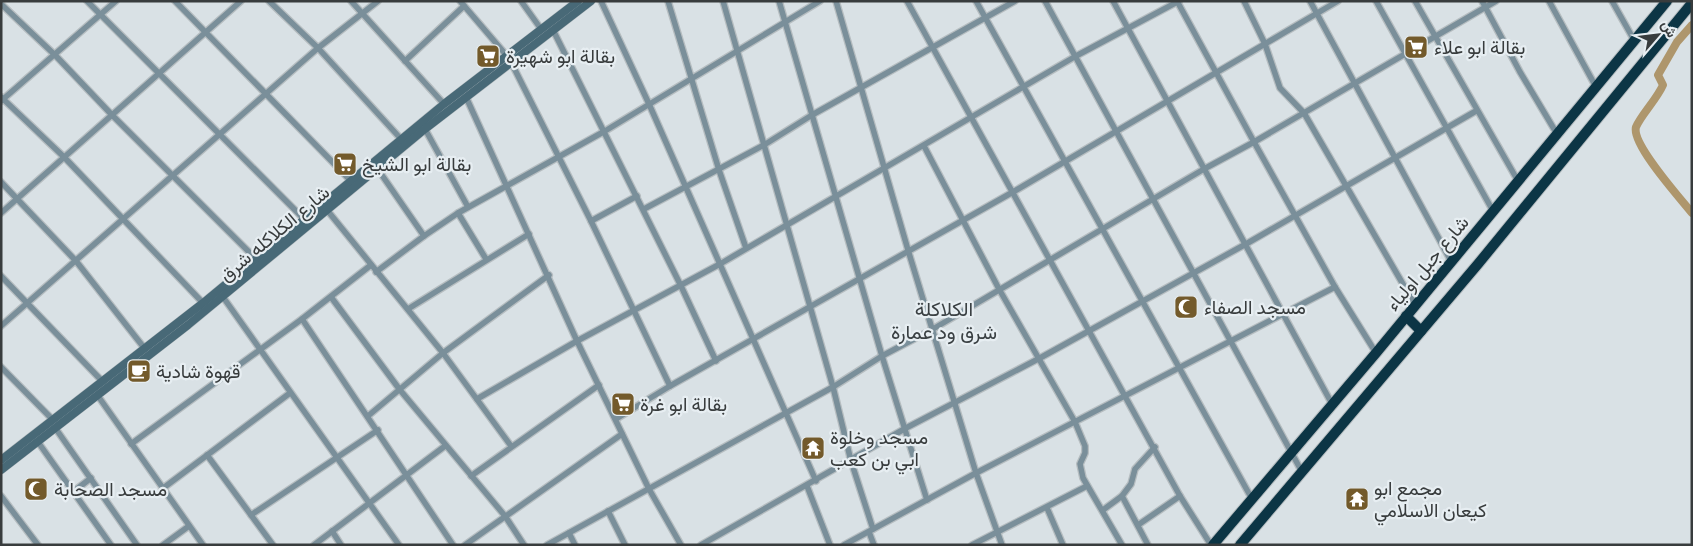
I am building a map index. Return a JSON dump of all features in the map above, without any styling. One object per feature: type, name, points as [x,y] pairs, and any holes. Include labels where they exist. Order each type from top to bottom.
[{"type":"highway","name":"شارع جبل اولياء","points":[[1212,545],[1518,182],[1666,1]]},
{"type":"highway","name":"شارع جبل اولياء","points":[[1240,545],[1422,331],[1692,3]]},
{"type":"highway","points":[[1406,316],[1422,331]]},
{"type":"street","points":[[88,1],[304,219]]},
{"type":"street","points":[[116,1],[2,99],[64,157],[203,303]]},
{"type":"street","points":[[175,1],[350,180]]},
{"type":"street","points":[[1,213],[241,1]]},
{"type":"street","points":[[269,1],[318,48],[401,139]]},
{"type":"street","points":[[351,1],[444,104]]},
{"type":"street","points":[[1,326],[318,48],[378,1]]},
{"type":"street","points":[[521,1],[541,29]]},
{"type":"street","name":"شارع الكلاكله شرق","points":[[1,470],[223,297],[377,168],[466,97],[541,29],[578,1]]},
{"type":"street","name":"شارع الكلاكله شرق","points":[[1,460],[203,303],[444,104],[553,30],[591,1]]},
{"type":"street","points":[[601,1],[649,104],[816,481]]},
{"type":"street","points":[[668,1],[719,170],[746,248]]},
{"type":"street","points":[[723,1],[833,387],[874,545]]},
{"type":"street","points":[[779,1],[882,356],[927,500]]},
{"type":"street","points":[[376,272],[458,213],[605,131],[820,1]]},
{"type":"street","points":[[836,1],[908,250],[956,402],[976,473],[1002,545]]},
{"type":"street","points":[[907,1],[1155,447],[1180,496],[1212,545]]},
{"type":"street","points":[[976,1],[1252,499]]},
{"type":"street","points":[[644,209],[764,145],[812,115],[934,49],[1015,1]]},
{"type":"street","points":[[1045,1],[1302,472]]},
{"type":"street","points":[[1113,1],[1166,102],[1246,244],[1282,315],[1332,404]]},
{"type":"street","points":[[1244,1],[1265,44],[1280,88],[1304,113],[1415,305]]},
{"type":"street","points":[[1310,1],[1451,261]]},
{"type":"street","points":[[616,419],[670,386],[716,362],[859,278],[1013,192],[1338,1]]},
{"type":"street","points":[[1376,1],[1493,211]]},
{"type":"street","points":[[1415,1],[1476,112],[1518,182]]},
{"type":"street","points":[[1482,1],[1520,72],[1557,134]]},
{"type":"street","points":[[547,545],[833,387],[882,356],[933,330],[999,289],[1204,169],[1254,142],[1496,1]]},
{"type":"street","points":[[1549,1],[1596,87]]},
{"type":"street","points":[[1612,1],[1634,40]]},
{"type":"street","points":[[477,399],[577,341],[681,286],[786,224],[886,169],[1076,56],[1178,2],[1335,287],[1376,352]]},
{"type":"street","points":[[1,4],[55,54],[112,115],[256,259]]},
{"type":"street","points":[[405,61],[462,4],[509,59],[591,221],[670,386]]},
{"type":"street","points":[[553,30],[644,209],[716,362]]},
{"type":"street","points":[[466,97],[549,275],[577,341],[649,489],[681,545]]},
{"type":"street","points":[[702,545],[906,428],[1040,358],[1246,244],[1476,112]]},
{"type":"street","points":[[425,129],[468,207]]},
{"type":"street","points":[[924,146],[999,289],[1075,422],[1085,446],[1080,469],[1087,486],[1103,510],[1122,545]]},
{"type":"street","points":[[377,168],[424,236]]},
{"type":"street","points":[[1,182],[76,260],[145,349]]},
{"type":"street","points":[[591,221],[637,196]]},
{"type":"street","points":[[327,210],[443,353],[511,446]]},
{"type":"street","points":[[458,213],[486,259]]},
{"type":"street","points":[[408,309],[529,234]]},
{"type":"street","points":[[131,444],[302,319],[370,265]]},
{"type":"street","points":[[368,416],[443,353],[549,275]]},
{"type":"street","points":[[1,276],[103,382]]},
{"type":"street","points":[[844,545],[1179,366],[1335,287]]},
{"type":"street","points":[[223,297],[399,545]]},
{"type":"street","points":[[331,297],[400,390],[505,516],[524,545]]},
{"type":"street","points":[[302,319],[378,430],[453,545]]},
{"type":"street","points":[[1,366],[53,420]]},
{"type":"street","points":[[470,476],[599,385]]},
{"type":"street","points":[[162,489],[290,394]]},
{"type":"street","points":[[98,396],[203,545]]},
{"type":"street","points":[[56,428],[137,545]]},
{"type":"street","points":[[251,516],[337,460],[378,430]]},
{"type":"street","points":[[465,545],[622,434]]},
{"type":"street","points":[[38,442],[111,545]]},
{"type":"street","points":[[314,545],[445,446]]},
{"type":"street","points":[[1103,510],[1122,496],[1131,484],[1135,470],[1155,447]]},
{"type":"street","points":[[207,455],[273,545]]},
{"type":"street","points":[[73,492],[91,478]]},
{"type":"street","points":[[807,486],[830,545]]},
{"type":"street","points":[[972,545],[1087,486]]},
{"type":"street","points":[[1,496],[38,545]]},
{"type":"street","points":[[1122,496],[1148,545]]},
{"type":"street","points":[[1138,525],[1180,496]]},
{"type":"street","points":[[1047,508],[1063,545]]},
{"type":"street","points":[[608,511],[625,545]]},
{"type":"street","points":[[163,545],[189,526]]},
{"type":"street","points":[[332,531],[341,545]]},
{"type":"street","points":[[569,532],[575,545]]},
{"type":"waterway","points":[[1692,25],[1677,42],[1658,75],[1663,85],[1636,127],[1641,146],[1668,184],[1692,213]]},
{"type":"place","name":"بقالة ابو علاء","points":[[1416,47]]},
{"type":"place","name":"بقالة ابو شهيرة","points":[[488,56]]},
{"type":"place","name":"بقالة ابو الشيخ","points":[[345,164]]},
{"type":"place","name":"مسجد الصفاء","points":[[1186,307]]},
{"type":"place","name":"قهوة شادية","points":[[139,371]]},
{"type":"place","name":"بقالة ابو غرة","points":[[623,404]]},
{"type":"place","name":"مسجد وخلوة ابي بن كعب","points":[[813,448]]},
{"type":"place","name":"مسجد الصحابة","points":[[36,489]]},
{"type":"place","name":"مجمع ابو كيعان الاسلامي","points":[[1357,499]]},
{"type":"district","name":"الكلاكلة شرق ود عمارة","points":[[944,320]]}]
